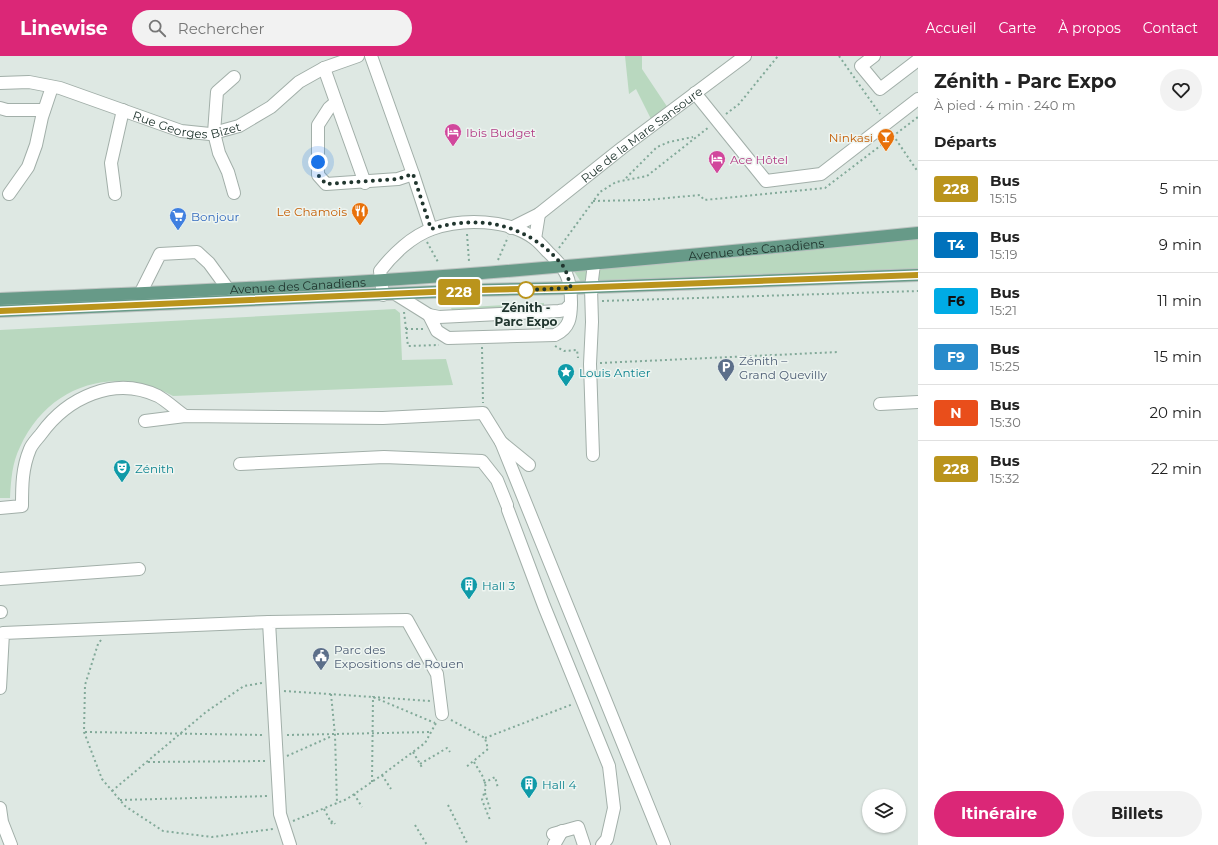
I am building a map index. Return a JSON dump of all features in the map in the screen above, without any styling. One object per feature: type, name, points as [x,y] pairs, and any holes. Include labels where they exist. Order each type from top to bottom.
[{"type":"main road","name":"Avenue des Canadiens","points":[[0,299],[228,289],[563,267],[918,233]]},
{"type":"main road","name":"Avenue des Canadiens","points":[[0,311],[398,294],[918,275]]},
{"type":"street","name":"Rue Georges Bizet","points":[[0,83],[29,82],[52,86],[182,131],[204,134],[214,133],[239,126],[255,118],[271,107],[299,82],[324,68],[358,56]]},
{"type":"street","points":[[371,56],[413,174],[427,231]]},
{"type":"street","name":"Rue de la Mare Sansoure","points":[[511,228],[539,214],[745,56]]},
{"type":"street","points":[[874,56],[862,66],[880,90],[918,60]]},
{"type":"street","points":[[324,68],[365,183]]},
{"type":"street","points":[[234,77],[217,92],[214,133],[219,153],[228,172],[234,193]]},
{"type":"street","points":[[9,194],[28,167],[36,145],[44,110],[52,86]]},
{"type":"street","points":[[695,93],[766,181],[821,174],[918,99]]},
{"type":"street","points":[[336,102],[318,125],[318,175],[326,184],[365,183],[398,179],[413,174]]},
{"type":"street","points":[[0,108],[7,110],[44,110]]},
{"type":"street","points":[[115,194],[111,163],[123,110]]},
{"type":"street","points":[[535,239],[539,214]]},
{"type":"street","points":[[383,295],[380,271],[395,254],[427,231],[447,224],[471,221],[511,228],[521,231],[535,239],[563,267],[571,288],[572,304],[569,322],[566,328],[555,334],[448,338],[437,331],[428,315],[398,294]]},
{"type":"street","points":[[140,294],[160,254],[197,252],[209,263],[228,289]]},
{"type":"street","points":[[593,455],[590,364],[592,322],[591,288],[594,264]]},
{"type":"street","points":[[428,315],[448,317],[559,311],[565,310],[572,304]]},
{"type":"street","points":[[0,508],[22,506],[21,479],[30,449],[52,418],[74,401],[106,389],[135,389],[158,396],[185,416]]},
{"type":"street","points":[[880,404],[918,402]]},
{"type":"street","points":[[145,421],[185,416],[383,418],[483,413],[501,442],[664,845]]},
{"type":"street","points":[[501,442],[529,465]]},
{"type":"street","points":[[240,464],[384,457],[482,460],[497,480],[582,701],[609,766],[614,808],[605,843]]},
{"type":"street","points":[[0,579],[139,569]]},
{"type":"street","points":[[0,688],[3,633],[269,622],[407,620],[437,674],[441,702],[439,719]]},
{"type":"street","points":[[269,622],[279,795],[283,827],[290,845]]},
{"type":"street","points":[[0,808],[2,822],[11,845]]},
{"type":"street","points":[[557,837],[578,827],[584,845]]},
{"type":"path","points":[[556,251],[600,192],[616,182],[647,176],[696,136],[740,104],[778,56]]},
{"type":"path","points":[[626,179],[657,147],[669,142],[696,136]]},
{"type":"path","points":[[466,222],[469,260]]},
{"type":"path","points":[[498,260],[511,228]]},
{"type":"path","points":[[427,231],[438,262]]},
{"type":"path","points":[[600,300],[603,303],[918,291]]},
{"type":"path","points":[[482,344],[483,413]]},
{"type":"path","points":[[554,345],[564,351],[577,350],[579,363],[590,364],[839,352]]},
{"type":"path","points":[[112,628],[98,644],[85,685],[84,732],[102,779],[125,806],[162,830],[212,837],[283,827],[337,804],[372,782],[425,743],[439,719]]},
{"type":"path","points":[[112,791],[206,712],[244,686],[273,686],[331,694],[441,702]]},
{"type":"path","points":[[331,694],[335,735],[337,804]]},
{"type":"path","points":[[373,697],[439,719],[485,738],[582,701]]},
{"type":"path","points":[[372,782],[371,733],[373,697]]},
{"type":"path","points":[[84,732],[179,735],[335,735],[431,732]]},
{"type":"path","points":[[147,762],[277,761],[335,735]]},
{"type":"path","points":[[465,768],[488,749],[485,738]]},
{"type":"path","points":[[420,764],[447,748],[450,752]]},
{"type":"path","points":[[413,752],[423,769]]},
{"type":"path","points":[[474,762],[484,783],[482,800],[489,820]]},
{"type":"path","points":[[382,775],[391,789]]},
{"type":"path","points":[[484,783],[495,777],[498,787],[494,786]]},
{"type":"path","points":[[484,791],[490,808]]},
{"type":"path","points":[[354,794],[362,807]]},
{"type":"path","points":[[120,800],[279,795]]},
{"type":"path","points":[[448,805],[468,845]]},
{"type":"path","points":[[323,809],[331,822],[333,821],[334,825]]},
{"type":"path","points":[[415,825],[427,845]]},
{"type":"green space","points":[[625,56],[642,56],[642,69],[668,108],[651,119],[636,89],[629,94]]},
{"type":"green space","points":[[918,233],[918,270],[595,282],[598,270],[603,268]]},
{"type":"green space","points":[[589,265],[587,282],[581,282],[572,268]]},
{"type":"green space","points":[[544,303],[544,307],[452,310],[451,308]]},
{"type":"green space","points":[[395,309],[400,313],[402,360],[446,359],[453,385],[173,396],[151,386],[128,382],[106,382],[85,386],[65,395],[47,408],[32,426],[15,459],[11,478],[10,498],[0,498],[0,330]]},
{"type":"bus line","name":"228","points":[[0,311],[478,290],[540,290],[918,275]]},
{"type":"place","name":"Ibis Budget","points":[[453,147]]},
{"type":"place","name":"Ninkasi","points":[[886,152]]},
{"type":"place","name":"Ace Hôtel","points":[[717,174]]},
{"type":"place","name":"Le Chamois","points":[[360,226]]},
{"type":"place","name":"Bonjour","points":[[178,231]]},
{"type":"place","name":"Zénith - Parc Expo","points":[[526,290]]},
{"type":"place","name":"Zénith – Grand Quevilly","points":[[726,382]]},
{"type":"place","name":"Louis Antier","points":[[566,387]]},
{"type":"place","name":"Zénith","points":[[122,483]]},
{"type":"place","name":"Hall 3","points":[[469,600]]},
{"type":"place","name":"Parc des Expositions de Rouen","points":[[321,671]]},
{"type":"place","name":"Hall 4","points":[[529,799]]},
{"type":"route","points":[[318,162],[318,175],[326,184],[365,183],[404,178],[413,174],[431,229],[447,224],[471,221],[499,225],[521,231],[535,239],[563,267],[571,288],[526,290]]}]
